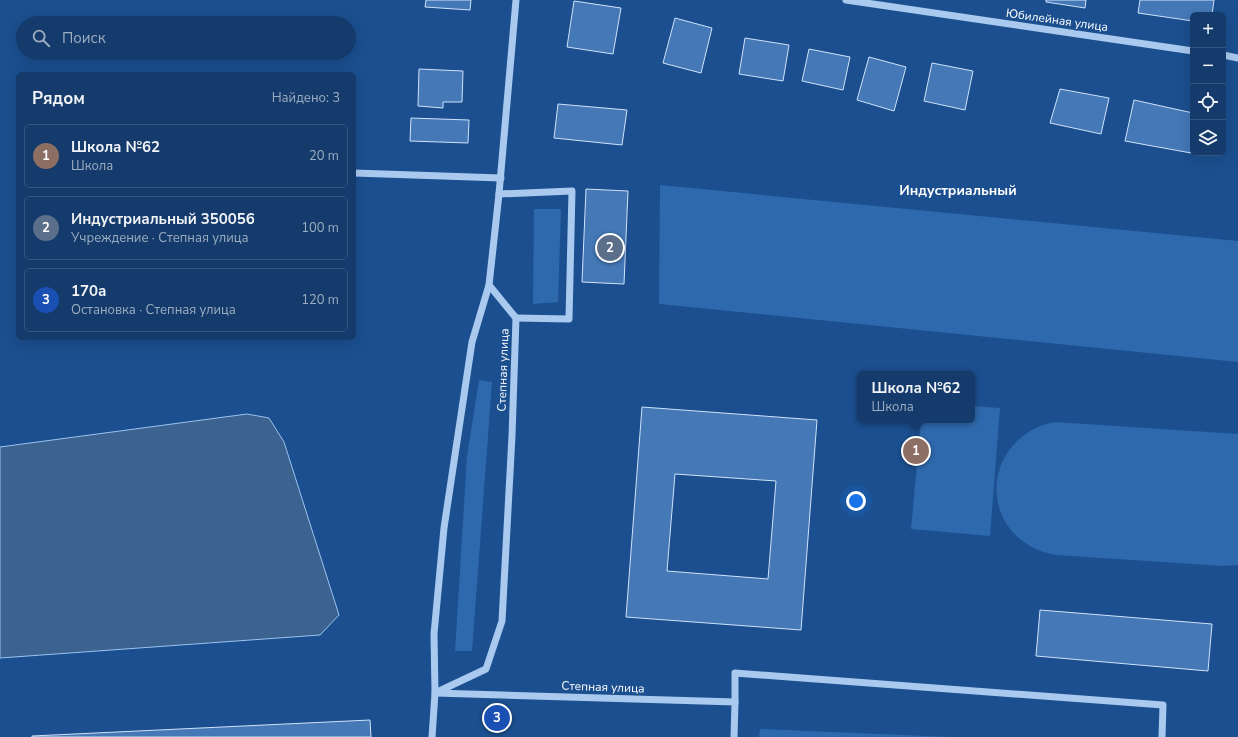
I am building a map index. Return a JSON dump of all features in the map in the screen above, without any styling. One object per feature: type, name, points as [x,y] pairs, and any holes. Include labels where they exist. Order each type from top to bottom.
[{"type":"street","points":[[432,737],[435,693],[434,634],[444,528],[472,342],[489,286],[500,194],[516,0]]},
{"type":"street","name":"Юбилейная улица","points":[[846,0],[1190,51]]},
{"type":"street","points":[[1226,56],[1238,58]]},
{"type":"street","points":[[356,173],[501,178]]},
{"type":"street","points":[[500,194],[572,191],[569,319],[516,318]]},
{"type":"street","name":"Степная улица","points":[[435,693],[486,669],[502,621],[512,436],[516,318],[489,286]]},
{"type":"street","points":[[734,737],[735,673],[1163,705],[1162,737]]},
{"type":"street","name":"Степная улица","points":[[435,693],[735,702]]},
{"type":"shaded area","points":[[660,185],[1238,241],[1238,362],[659,304]]},
{"type":"shaded area","points":[[534,209],[561,209],[558,302],[533,304]]},
{"type":"shaded area","points":[[479,380],[492,382],[472,651],[455,651],[467,456]]},
{"type":"shaded area","points":[[975,406],[1000,408],[990,536],[911,529],[921,423],[975,423]]},
{"type":"shaded area","points":[[247,414],[269,418],[284,442],[339,615],[320,635],[0,658],[0,447]]},
{"type":"shaded area","points":[[1054,422],[1238,434],[1238,565],[1223,566],[1056,555],[1030,546],[1012,531],[1000,511],[996,490],[1000,468],[1011,448],[1029,432]]},
{"type":"shaded area","points":[[760,729],[950,737],[759,737]]},
{"type":"building","points":[[426,0],[471,0],[470,10],[425,7]]},
{"type":"building","points":[[1046,0],[1086,0],[1085,8],[1046,2]]},
{"type":"building","points":[[1140,0],[1214,0],[1212,12],[1190,12],[1190,21],[1138,13]]},
{"type":"building","points":[[574,1],[621,8],[613,54],[567,47]]},
{"type":"building","points":[[675,18],[712,28],[701,73],[663,63]]},
{"type":"building","points":[[745,38],[789,45],[783,81],[739,74]]},
{"type":"building","points":[[809,49],[850,57],[843,90],[802,81]]},
{"type":"building","points":[[869,57],[906,67],[894,111],[857,100]]},
{"type":"building","points":[[932,63],[973,71],[965,110],[924,101]]},
{"type":"building","points":[[419,69],[463,71],[462,102],[443,102],[443,108],[418,106]]},
{"type":"building","points":[[1060,89],[1109,98],[1101,134],[1050,123]]},
{"type":"building","points":[[1134,100],[1190,112],[1190,153],[1125,141]]},
{"type":"building","points":[[558,104],[627,110],[622,145],[554,138]]},
{"type":"building","points":[[411,118],[469,120],[468,143],[410,141]]},
{"type":"building","points":[[586,189],[628,191],[624,284],[582,282]]},
{"type":"building","points":[[642,407],[817,420],[801,630],[626,617]],"holes":[[[675,474],[776,481],[768,579],[667,571]]]},
{"type":"building","points":[[1040,610],[1212,624],[1208,671],[1036,656]]},
{"type":"building","points":[[370,720],[371,737],[32,737],[32,736]]},
{"type":"place","name":"Индустриальный 350056","points":[[610,248]]},
{"type":"place","name":"Школа №62","points":[[916,451]]},
{"type":"place","name":"170а","points":[[497,718]]},
{"type":"district","name":"Индустриальный","points":[[958,190]]}]
